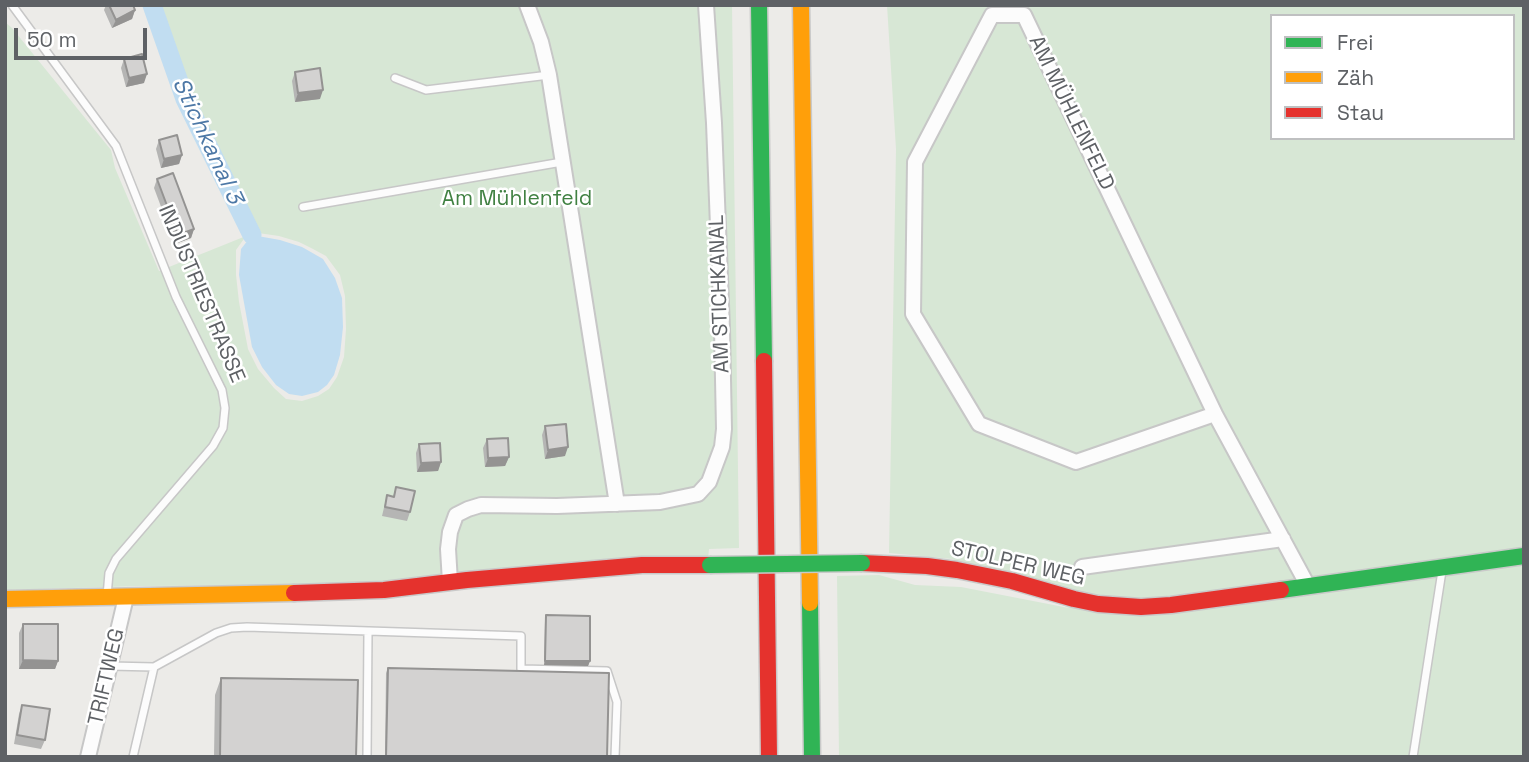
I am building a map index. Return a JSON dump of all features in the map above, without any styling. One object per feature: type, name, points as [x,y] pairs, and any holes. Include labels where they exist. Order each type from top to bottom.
[{"type":"main road","points":[[759,5],[769,757]]},
{"type":"main road","points":[[801,5],[812,757]]},
{"type":"main road","name":"STOLPER WEG","points":[[450,582],[642,565],[862,563],[957,570],[1012,581],[1074,600],[1141,607],[1524,556]]},
{"type":"main road","points":[[5,599],[333,592],[384,590],[450,582]]},
{"type":"street","points":[[527,5],[541,42],[549,75],[617,504]]},
{"type":"street","name":"AM STICHKANAL","points":[[450,582],[450,532],[456,515],[468,509],[481,505],[556,506],[660,502],[698,494],[709,482],[722,447],[724,429],[714,123],[706,5]]},
{"type":"street","name":"AM MÜHLENFELD","points":[[1215,414],[1076,461],[979,424],[914,314],[915,162],[992,15],[1024,15],[1215,414],[1308,586]]},
{"type":"street","points":[[1082,567],[1283,539]]},
{"type":"street","name":"TRIFTWEG","points":[[88,757],[126,597]]},
{"type":"lane","name":"INDUSTRIESTRASSE","points":[[12,5],[116,146],[176,297],[222,390],[225,408],[223,428],[214,446],[116,559],[108,573],[107,597]]},
{"type":"lane","points":[[395,78],[426,90],[549,75]]},
{"type":"lane","points":[[303,207],[563,162]]},
{"type":"lane","points":[[1413,757],[1442,567]]},
{"type":"lane","points":[[109,666],[155,667],[216,633],[231,628],[521,636],[521,669],[607,671],[617,702],[615,757]]},
{"type":"lane","points":[[368,632],[368,757]]},
{"type":"lane","points":[[134,757],[155,667]]},
{"type":"green space","name":"Am Mühlenfeld","points":[[159,5],[732,5],[739,548],[709,549],[708,559],[381,585],[140,586],[5,590],[5,22],[111,150],[115,168],[159,271],[246,236],[236,250],[239,302],[248,349],[258,369],[274,388],[286,399],[302,401],[318,396],[329,389],[337,377],[344,357],[345,296],[340,275],[326,256],[313,249],[279,236],[258,233],[192,99]]},
{"type":"green space","points":[[887,5],[1524,5],[1524,757],[839,757],[837,576],[879,575],[915,585],[961,587],[1069,608],[952,559],[889,553],[896,149]]},
{"type":"water","points":[[252,235],[302,247],[323,259],[335,278],[342,298],[340,355],[334,375],[318,392],[302,396],[289,394],[276,385],[262,367],[252,347],[239,275],[241,249]]},
{"type":"building","points":[[109,5],[133,5],[135,10],[116,20]]},
{"type":"building","points":[[142,54],[147,74],[129,78],[124,59]]},
{"type":"building","points":[[320,68],[323,90],[298,93],[295,72]]},
{"type":"building","points":[[177,135],[182,155],[164,159],[159,140]]},
{"type":"building","points":[[173,173],[194,229],[178,235],[157,179]]},
{"type":"building","points":[[566,424],[568,447],[548,450],[545,426]]},
{"type":"building","points":[[508,438],[509,457],[488,458],[487,439]]},
{"type":"building","points":[[440,443],[441,462],[421,463],[419,444]]},
{"type":"building","points":[[396,487],[415,491],[410,512],[385,507],[387,495],[394,497]]},
{"type":"building","points":[[546,615],[590,616],[590,661],[545,661]]},
{"type":"building","points":[[23,624],[58,624],[58,661],[23,660]]},
{"type":"building","points":[[388,668],[609,673],[607,757],[386,757]]},
{"type":"building","points":[[221,678],[358,680],[356,757],[220,757]]},
{"type":"building","points":[[22,705],[50,709],[45,740],[17,735]]},
{"type":"waterway","name":"Stichkanal 3","points":[[152,5],[185,99],[252,235]]},
{"type":"traffic: fast","points":[[759,5],[764,361]]},
{"type":"traffic: fast","points":[[1281,590],[1524,556]]},
{"type":"traffic: fast","points":[[710,565],[862,563]]},
{"type":"traffic: fast","points":[[810,603],[812,757]]},
{"type":"traffic: slow","points":[[801,5],[810,603]]},
{"type":"traffic: slow","points":[[5,599],[294,593]]},
{"type":"traffic: jam","points":[[764,361],[769,757]]},
{"type":"traffic: jam","points":[[862,563],[957,570],[1012,581],[1098,604],[1141,607],[1281,590]]},
{"type":"traffic: jam","points":[[294,593],[384,590],[642,565],[710,565]]}]
